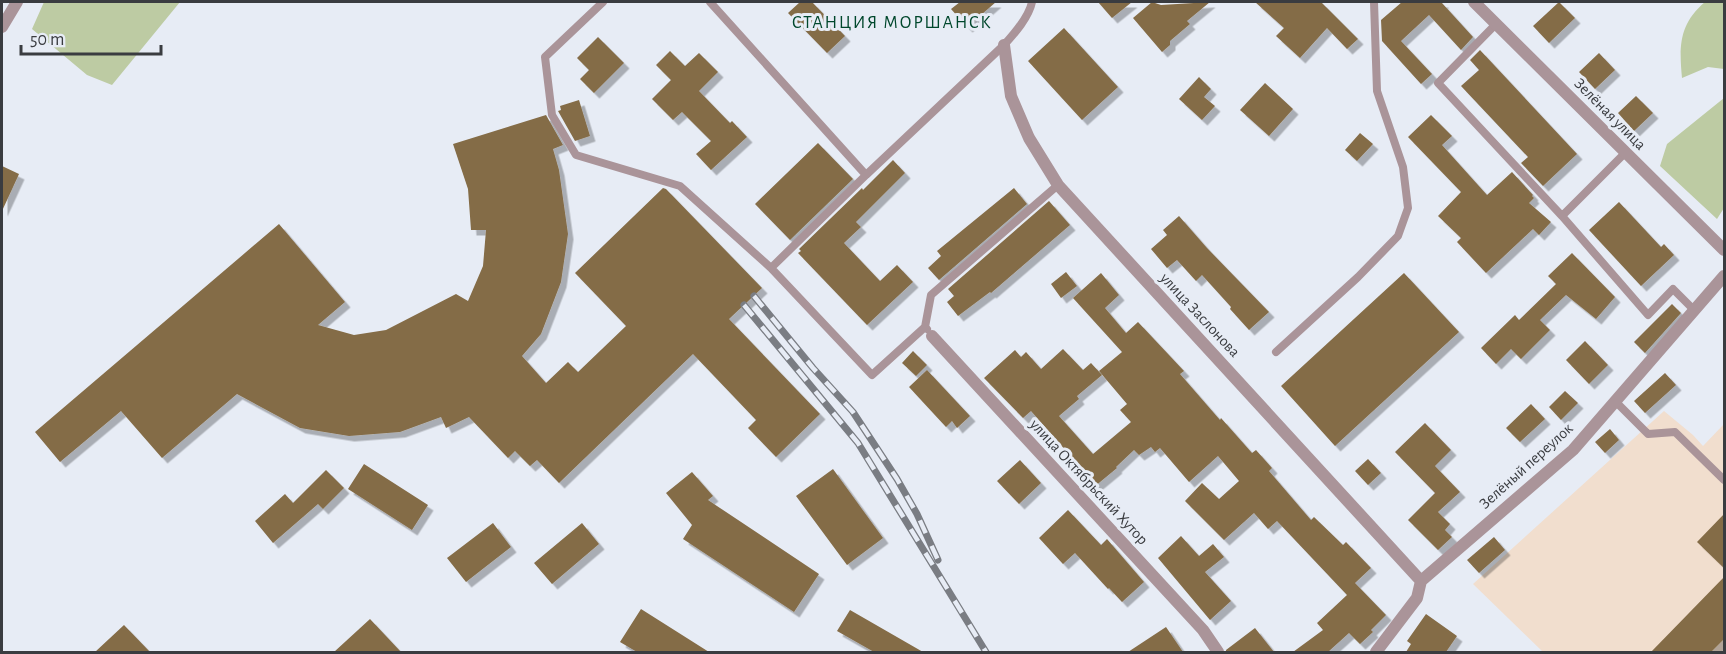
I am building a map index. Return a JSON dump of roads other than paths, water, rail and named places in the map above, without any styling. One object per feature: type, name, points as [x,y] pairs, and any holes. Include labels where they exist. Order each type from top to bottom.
[{"type":"street","points":[[2,27],[17,2]]},
{"type":"street","name":"Зелёная улица","points":[[1474,2],[1725,250]]},
{"type":"street","name":"улица Заслонова","points":[[1004,45],[1011,96],[1029,138],[1058,185],[1421,581]]},
{"type":"street","name":"Зелёный переулок","points":[[1376,652],[1417,598],[1421,581],[1573,450],[1725,276]]},
{"type":"street","name":"улица Октябрьский Хутор","points":[[929,331],[1203,630],[1218,652]]},
{"type":"lane","points":[[603,2],[545,57],[552,115],[576,155],[680,186],[771,268],[872,375],[929,331],[931,296],[1058,185]]},
{"type":"lane","points":[[710,2],[866,175]]},
{"type":"lane","points":[[771,268],[1004,45],[1031,8],[1032,2]]},
{"type":"lane","points":[[1276,352],[1358,277],[1398,236],[1408,208],[1403,167],[1377,91],[1374,2]]},
{"type":"lane","points":[[1496,24],[1438,83],[1562,216],[1648,315],[1673,289],[1695,311]]},
{"type":"lane","points":[[1562,216],[1626,153]]},
{"type":"lane","points":[[1615,401],[1648,434],[1675,432],[1725,480]]},
{"type":"railway","points":[[754,296],[813,368],[853,412],[897,479],[917,514],[938,560]]},
{"type":"railway","points":[[744,305],[858,443],[986,652]]},
{"type":"district","name":"СТАНЦИЯ МОРШАНСК","points":[[892,23]]}]
